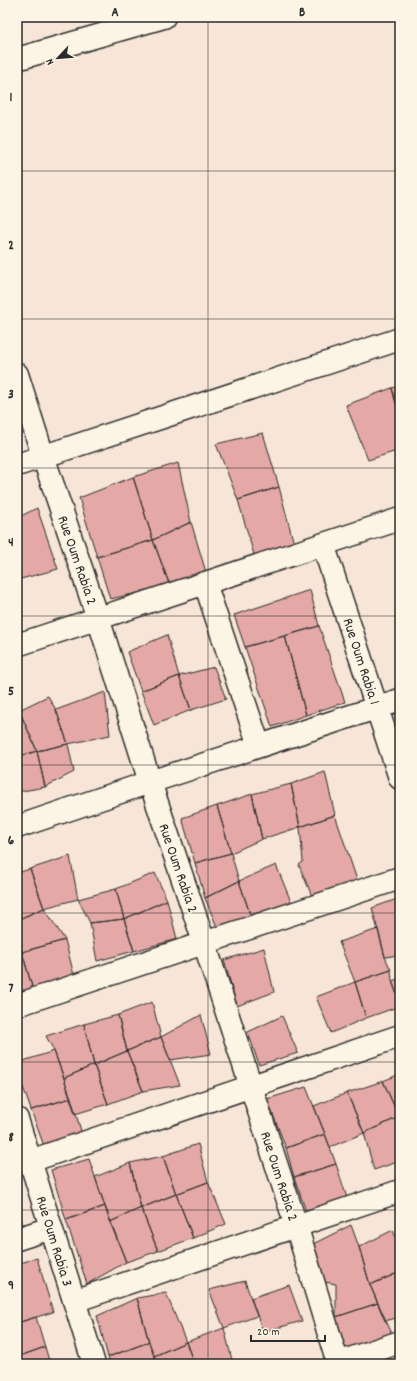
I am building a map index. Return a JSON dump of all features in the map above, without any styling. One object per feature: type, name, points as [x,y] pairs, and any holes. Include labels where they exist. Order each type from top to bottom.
[{"type":"street","points":[[17,59],[164,17]]},
{"type":"street","points":[[17,465],[400,339]]},
{"type":"street","name":"Rue Oum Rabia 2","points":[[17,374],[296,1225],[337,1364]]},
{"type":"street","points":[[17,645],[400,519]]},
{"type":"street","name":"Rue Oum Rabia 1","points":[[323,544],[400,778]]},
{"type":"street","points":[[205,583],[259,746]]},
{"type":"street","points":[[17,827],[400,700]]},
{"type":"street","points":[[17,1005],[400,878]]},
{"type":"street","points":[[30,1161],[400,1036]]},
{"type":"street","name":"Rue Oum Rabia 3","points":[[17,1119],[94,1364]]},
{"type":"street","points":[[74,1301],[400,1191]]},
{"type":"street","points":[[17,1239],[51,1228]]},
{"type":"street","points":[[337,1364],[400,1342]]},
{"type":"building","points":[[400,386],[400,419],[392,388]]},
{"type":"building","points":[[392,388],[400,419],[400,450],[368,460],[346,405]]},
{"type":"building","points":[[263,433],[279,487],[238,500],[216,444]]},
{"type":"building","points":[[178,463],[191,522],[153,540],[133,477]]},
{"type":"building","points":[[133,477],[153,540],[97,557],[79,498]]},
{"type":"building","points":[[279,487],[294,544],[255,558],[238,500]]},
{"type":"building","points":[[37,508],[58,569],[17,580],[17,518]]},
{"type":"building","points":[[191,522],[208,579],[170,586],[153,540]]},
{"type":"building","points":[[153,540],[170,586],[110,599],[97,557]]},
{"type":"building","points":[[310,590],[319,626],[245,647],[234,615]]},
{"type":"building","points":[[319,626],[345,702],[306,715],[285,636]]},
{"type":"building","points":[[167,635],[179,676],[141,691],[127,652]]},
{"type":"building","points":[[285,636],[306,715],[272,727],[245,647]]},
{"type":"building","points":[[214,667],[226,699],[191,710],[179,676]]},
{"type":"building","points":[[179,676],[191,710],[154,725],[141,691]]},
{"type":"building","points":[[105,692],[110,735],[68,744],[56,710]]},
{"type":"building","points":[[48,696],[56,710],[68,744],[37,751],[19,710]]},
{"type":"building","points":[[17,710],[19,710],[37,751],[17,757]]},
{"type":"building","points":[[68,744],[74,772],[45,787],[37,751]]},
{"type":"building","points":[[37,751],[45,787],[17,792],[17,757]]},
{"type":"building","points":[[325,772],[335,815],[300,827],[291,784]]},
{"type":"building","points":[[291,784],[300,827],[262,839],[252,794]]},
{"type":"building","points":[[252,794],[262,839],[231,853],[217,806]]},
{"type":"building","points":[[217,806],[231,853],[195,863],[182,818]]},
{"type":"building","points":[[335,815],[359,886],[314,901],[299,865],[303,862],[300,827]]},
{"type":"building","points":[[231,853],[239,881],[205,898],[195,863]]},
{"type":"building","points":[[70,856],[78,899],[44,908],[30,869]]},
{"type":"building","points":[[276,865],[292,904],[251,917],[239,881]]},
{"type":"building","points":[[30,869],[44,908],[17,920],[17,873]]},
{"type":"building","points":[[155,873],[167,900],[124,919],[116,889]]},
{"type":"building","points":[[239,881],[251,917],[217,927],[205,898]]},
{"type":"building","points":[[116,889],[124,919],[90,923],[78,899]]},
{"type":"building","points":[[400,898],[400,939],[396,940],[400,949],[400,955],[385,957],[372,908]]},
{"type":"building","points":[[167,900],[177,939],[134,951],[124,919]]},
{"type":"building","points":[[44,908],[65,940],[22,952],[17,932],[17,920]]},
{"type":"building","points":[[124,919],[134,951],[97,961],[90,923]]},
{"type":"building","points":[[378,929],[385,957],[391,970],[355,982],[339,942]]},
{"type":"building","points":[[17,932],[22,952],[17,954]]},
{"type":"building","points":[[65,940],[74,975],[33,990],[22,952]]},
{"type":"building","points":[[264,948],[274,992],[237,1006],[224,960]]},
{"type":"building","points":[[22,952],[33,990],[17,995],[17,954]]},
{"type":"building","points":[[391,970],[392,981],[400,1006],[366,1018],[355,982]]},
{"type":"building","points":[[400,978],[400,1003],[392,981]]},
{"type":"building","points":[[355,982],[366,1018],[331,1033],[316,997]]},
{"type":"building","points":[[152,1002],[161,1037],[127,1051],[118,1015]]},
{"type":"building","points":[[118,1015],[127,1051],[94,1065],[84,1024]]},
{"type":"building","points":[[201,1015],[211,1054],[170,1060],[161,1037]]},
{"type":"building","points":[[282,1016],[298,1053],[259,1065],[248,1032]]},
{"type":"building","points":[[84,1024],[94,1065],[64,1078],[54,1051],[46,1036]]},
{"type":"building","points":[[161,1037],[180,1085],[143,1091],[127,1051]]},
{"type":"building","points":[[54,1051],[71,1098],[31,1110],[17,1070],[17,1063]]},
{"type":"building","points":[[127,1051],[143,1091],[108,1104],[94,1065]]},
{"type":"building","points":[[94,1065],[108,1104],[75,1114],[64,1078]]},
{"type":"building","points":[[400,1074],[400,1117],[399,1117],[383,1081]]},
{"type":"building","points":[[383,1081],[399,1117],[364,1133],[347,1093]]},
{"type":"building","points":[[306,1087],[325,1134],[286,1148],[267,1099]]},
{"type":"building","points":[[347,1093],[364,1133],[330,1147],[314,1106]]},
{"type":"building","points":[[71,1098],[82,1134],[44,1146],[31,1110]]},
{"type":"building","points":[[399,1117],[400,1161],[374,1170],[364,1133]]},
{"type":"building","points":[[325,1134],[336,1164],[294,1177],[286,1148]]},
{"type":"building","points":[[198,1144],[208,1182],[176,1194],[163,1156]]},
{"type":"building","points":[[163,1156],[176,1194],[141,1208],[130,1163]]},
{"type":"building","points":[[89,1159],[105,1206],[66,1220],[51,1170]]},
{"type":"building","points":[[130,1163],[141,1208],[110,1222],[95,1177]]},
{"type":"building","points":[[336,1164],[347,1198],[306,1211],[294,1177]]},
{"type":"building","points":[[208,1182],[226,1224],[193,1238],[176,1194]]},
{"type":"building","points":[[176,1194],[193,1238],[158,1251],[141,1208]]},
{"type":"building","points":[[17,1204],[24,1228],[17,1230]]},
{"type":"building","points":[[105,1206],[126,1262],[87,1284],[66,1220]]},
{"type":"building","points":[[141,1208],[158,1251],[126,1262],[110,1222]]},
{"type":"building","points":[[351,1225],[370,1285],[378,1303],[336,1317],[336,1284],[324,1282],[313,1244]]},
{"type":"building","points":[[393,1230],[400,1249],[400,1272],[370,1285],[359,1247]]},
{"type":"building","points":[[37,1258],[53,1312],[17,1323],[17,1264]]},
{"type":"building","points":[[400,1272],[400,1317],[385,1321],[370,1285]]},
{"type":"building","points":[[245,1281],[257,1316],[224,1328],[209,1290]]},
{"type":"building","points":[[289,1285],[302,1321],[263,1332],[251,1298]]},
{"type":"building","points":[[166,1293],[186,1342],[154,1356],[137,1298]]},
{"type":"building","points":[[137,1298],[149,1342],[108,1357],[97,1316]]},
{"type":"building","points":[[378,1303],[393,1336],[346,1350],[336,1317]]},
{"type":"building","points":[[36,1317],[45,1347],[17,1357],[17,1323]]},
{"type":"building","points":[[224,1328],[233,1364],[194,1364],[186,1342]]},
{"type":"building","points":[[149,1342],[157,1364],[111,1364],[108,1357]]},
{"type":"building","points":[[186,1342],[194,1364],[157,1364],[154,1356]]},
{"type":"building","points":[[45,1347],[50,1364],[17,1364],[17,1357]]}]
